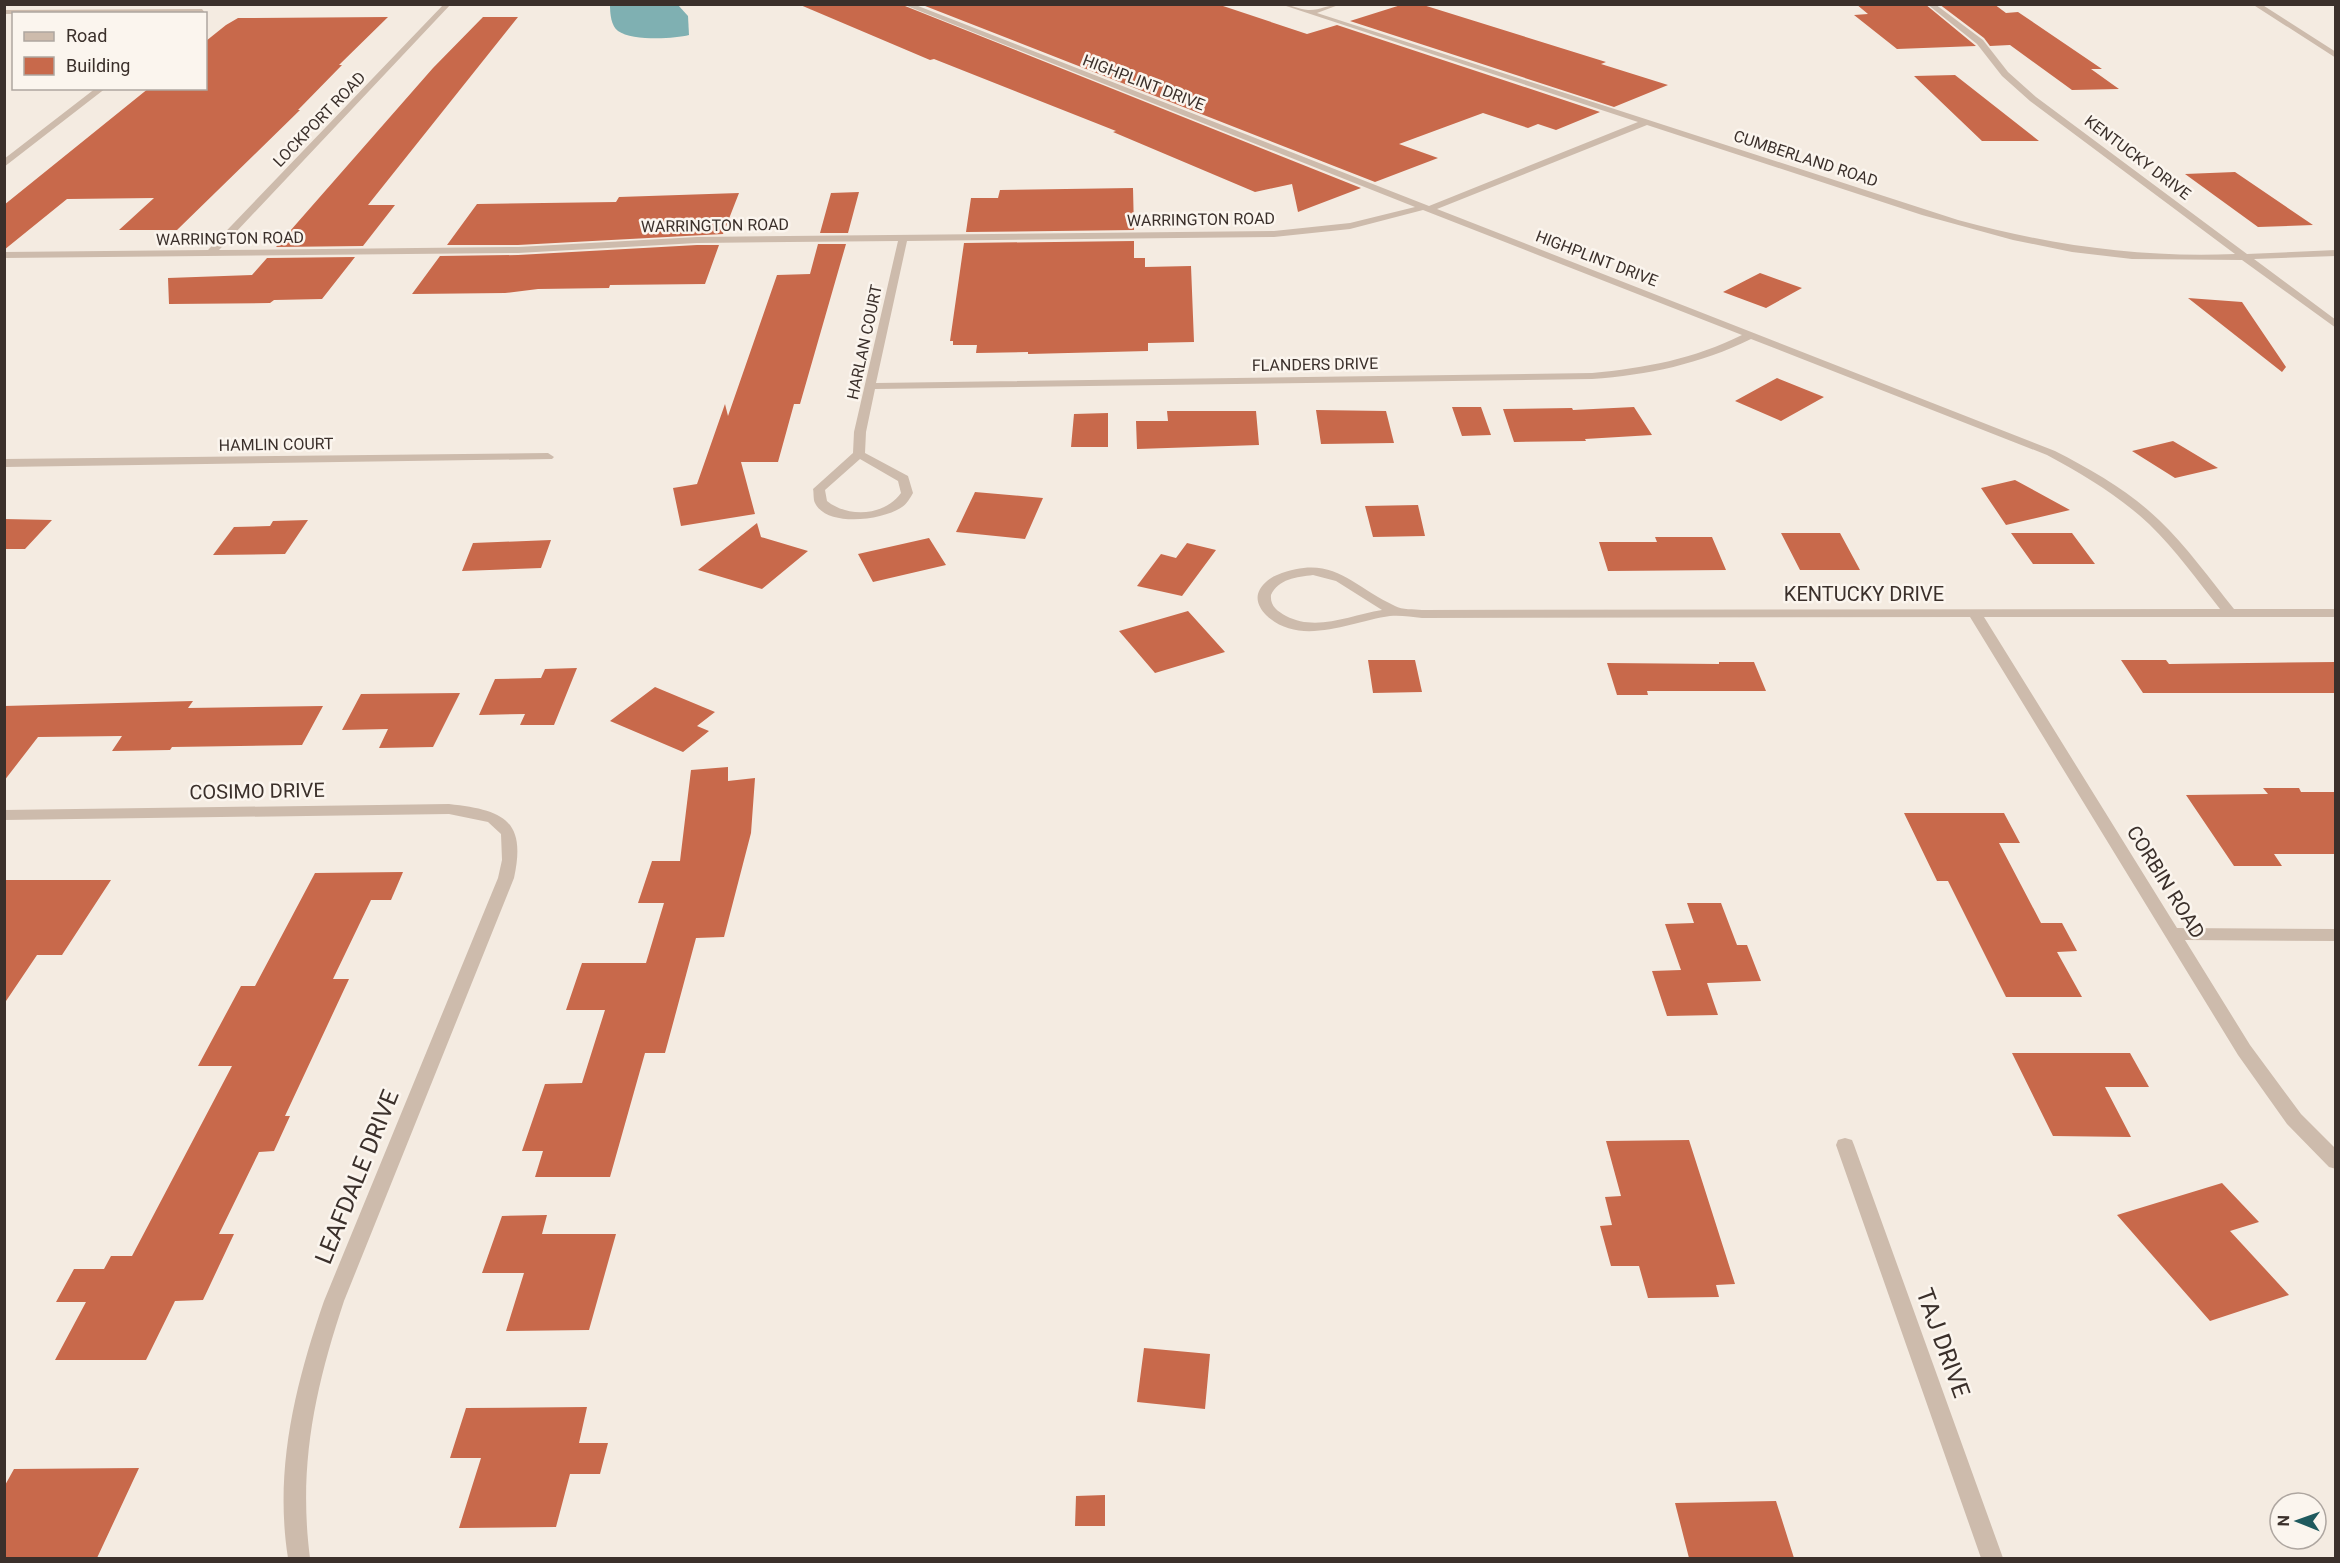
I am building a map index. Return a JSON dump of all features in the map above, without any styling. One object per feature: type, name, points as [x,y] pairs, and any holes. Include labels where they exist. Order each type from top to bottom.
[{"type":"street","points":[[4,12],[201,12],[211,4]]},
{"type":"street","name":"LOCKPORT ROAD","points":[[211,253],[448,4]]},
{"type":"street","name":"HIGHPLINT DRIVE","points":[[904,4],[2022,440],[2080,468],[2114,489],[2156,524],[2230,613]]},
{"type":"street","name":"CUMBERLAND ROAD","points":[[1283,4],[1959,223],[2018,239],[2083,251],[2173,258],[2336,253]]},
{"type":"street","points":[[1309,13],[1338,4]]},
{"type":"street","name":"KENTUCKY DRIVE","points":[[1930,4],[1980,42],[2005,74],[2027,94],[2336,325]]},
{"type":"street","points":[[2255,4],[2336,56]]},
{"type":"street","points":[[4,164],[99,90]]},
{"type":"street","name":"WARRINGTON ROAD","points":[[4,255],[518,250],[665,240],[1301,232],[1383,221],[1427,208],[1647,123]]},
{"type":"street","name":"HARLAN COURT","points":[[859,454],[860,432],[903,238]]},
{"type":"street","name":"FLANDERS DRIVE","points":[[871,386],[1628,374],[1675,365],[1724,349],[1751,334]]},
{"type":"street","points":[[859,454],[904,479],[908,486],[908,493],[904,500],[885,511],[859,516],[835,513],[820,503],[817,497],[819,489],[859,454]]},
{"type":"street","name":"HAMLIN COURT","points":[[4,463],[548,458]]},
{"type":"street","name":"KENTUCKY DRIVE","points":[[1393,611],[1350,582],[1327,573],[1287,575],[1276,580],[1268,588],[1264,597],[1266,606],[1273,615],[1285,622],[1300,626],[1332,626],[1393,611],[1422,614],[2336,613]]},
{"type":"street","name":"CORBIN ROAD","points":[[1975,614],[2267,1084],[2294,1119],[2336,1162]]},
{"type":"street","name":"COSIMO DRIVE","points":[[4,814],[449,809],[472,811],[494,818],[506,827]]},
{"type":"street","name":"LEAFDALE DRIVE","points":[[299,1558],[295,1539],[294,1474],[300,1415],[314,1357],[334,1301],[506,878],[512,858],[513,842],[506,827]]},
{"type":"street","points":[[2172,934],[2336,935]]},
{"type":"street","name":"TAJ DRIVE","points":[[1845,1145],[1992,1558]]},
{"type":"water","points":[[610,5],[678,5],[688,16],[689,35],[653,38],[624,34],[614,26]]},
{"type":"building","points":[[798,4],[900,4],[1361,188],[1298,212],[1292,184],[1255,192],[1113,132],[1116,131],[934,59],[930,60]]},
{"type":"building","points":[[920,4],[1217,4],[1307,34],[1337,25],[1600,112],[1556,130],[1538,124],[1528,128],[1483,113],[1399,144],[1438,158],[1375,182]]},
{"type":"building","points":[[1404,4],[1420,4],[1606,62],[1601,64],[1668,85],[1614,107],[1350,21]]},
{"type":"building","points":[[1856,4],[1925,4],[1976,46],[1897,49],[1854,15],[1868,14]]},
{"type":"building","points":[[1939,4],[1994,4],[2006,13],[2018,12],[2102,69],[2091,69],[2119,89],[2072,90],[2010,45],[1990,46],[1984,38]]},
{"type":"building","points":[[388,17],[339,65],[342,65],[298,110],[300,110],[177,230],[119,230],[154,198],[67,199],[4,250],[4,205],[147,90],[207,90],[207,40],[238,18]]},
{"type":"building","points":[[483,17],[518,17],[368,205],[395,205],[363,246],[276,247],[433,68]]},
{"type":"building","points":[[1955,75],[2039,141],[1982,141],[1914,76]]},
{"type":"building","points":[[2235,172],[2313,225],[2258,227],[2185,174]]},
{"type":"building","points":[[1133,188],[1134,230],[966,232],[971,198],[998,198],[1000,190]]},
{"type":"building","points":[[859,192],[848,233],[820,233],[831,193]]},
{"type":"building","points":[[739,193],[723,234],[518,245],[447,245],[477,204],[616,202],[619,197]]},
{"type":"building","points":[[1134,241],[1134,258],[1145,258],[1145,267],[1191,266],[1194,342],[1148,343],[1148,351],[1028,354],[1028,352],[976,353],[977,345],[953,345],[953,341],[950,341],[964,243]]},
{"type":"building","points":[[818,244],[846,244],[800,404],[794,404],[778,462],[741,462],[755,514],[681,526],[673,488],[697,484],[725,404],[728,416],[777,275],[810,274]]},
{"type":"building","points":[[719,245],[705,284],[610,285],[609,288],[538,289],[505,293],[412,294],[440,256],[518,255]]},
{"type":"building","points":[[355,257],[322,299],[274,300],[270,303],[169,304],[168,278],[252,275],[267,258]]},
{"type":"building","points":[[1760,273],[1802,288],[1766,308],[1723,292]]},
{"type":"building","points":[[2188,298],[2242,302],[2286,367],[2282,372]]},
{"type":"building","points":[[1777,378],[1824,397],[1781,421],[1735,401]]},
{"type":"building","points":[[1452,407],[1481,407],[1491,435],[1462,436]]},
{"type":"building","points":[[1634,407],[1652,435],[1585,439],[1586,441],[1514,442],[1503,409],[1572,408],[1573,410]]},
{"type":"building","points":[[1316,410],[1386,411],[1394,443],[1321,444]]},
{"type":"building","points":[[1167,411],[1256,411],[1259,445],[1137,449],[1136,421],[1168,421]]},
{"type":"building","points":[[1108,413],[1108,447],[1071,447],[1074,414]]},
{"type":"building","points":[[2173,441],[2218,468],[2175,478],[2132,451]]},
{"type":"building","points":[[2015,480],[2070,510],[2006,525],[1981,488]]},
{"type":"building","points":[[975,492],[1043,498],[1025,539],[956,532]]},
{"type":"building","points":[[1418,505],[1425,536],[1373,537],[1365,506]]},
{"type":"building","points":[[4,519],[52,520],[25,549],[4,549]]},
{"type":"building","points":[[308,520],[285,554],[213,555],[234,527],[270,526],[273,521]]},
{"type":"building","points":[[757,523],[761,537],[808,551],[762,589],[698,570]]},
{"type":"building","points":[[1781,533],[1840,533],[1860,570],[1800,570]]},
{"type":"building","points":[[2011,533],[2072,533],[2095,564],[2033,564]]},
{"type":"building","points":[[1655,537],[1712,537],[1726,570],[1608,571],[1599,542],[1657,542]]},
{"type":"building","points":[[929,538],[946,565],[873,582],[858,554]]},
{"type":"building","points":[[551,540],[541,568],[462,571],[473,543]]},
{"type":"building","points":[[1187,543],[1216,550],[1182,596],[1137,586],[1161,554],[1176,558]]},
{"type":"building","points":[[1188,611],[1225,652],[1155,673],[1119,631]]},
{"type":"building","points":[[1368,660],[1415,660],[1422,692],[1373,693]]},
{"type":"building","points":[[2121,660],[2166,660],[2169,664],[2336,662],[2336,693],[2143,693]]},
{"type":"building","points":[[1719,662],[1754,662],[1766,691],[1647,691],[1648,695],[1617,695],[1607,663],[1719,664]]},
{"type":"building","points":[[577,668],[554,725],[520,725],[525,714],[479,715],[495,679],[541,678],[545,669]]},
{"type":"building","points":[[655,687],[715,712],[697,726],[709,731],[683,752],[610,721]]},
{"type":"building","points":[[460,693],[433,747],[379,748],[388,729],[342,730],[361,694]]},
{"type":"building","points":[[193,701],[188,708],[323,706],[302,745],[172,747],[170,750],[112,751],[122,736],[38,737],[4,781],[4,706]]},
{"type":"building","points":[[728,767],[728,781],[755,778],[751,833],[724,937],[696,938],[665,1053],[645,1053],[610,1177],[535,1177],[543,1151],[522,1151],[545,1084],[582,1083],[605,1010],[566,1010],[582,963],[646,963],[664,903],[638,903],[652,861],[680,861],[691,770]]},
{"type":"building","points":[[2263,788],[2299,788],[2301,792],[2336,792],[2336,854],[2274,854],[2282,866],[2234,866],[2186,795],[2268,794]]},
{"type":"building","points":[[1904,813],[2004,813],[2020,843],[1999,843],[2041,923],[2062,923],[2077,951],[2057,952],[2082,997],[2006,997],[1948,881],[1937,881]]},
{"type":"building","points":[[403,872],[391,900],[371,900],[333,979],[349,979],[285,1116],[290,1116],[274,1151],[259,1152],[219,1234],[234,1234],[203,1300],[175,1301],[146,1360],[55,1360],[86,1302],[56,1302],[74,1269],[104,1269],[111,1256],[132,1256],[232,1066],[198,1066],[241,986],[255,986],[315,873]]},
{"type":"building","points":[[4,880],[111,880],[62,955],[37,955],[4,1004]]},
{"type":"building","points":[[1687,903],[1721,903],[1737,945],[1747,945],[1761,981],[1707,983],[1718,1015],[1667,1016],[1652,971],[1681,970],[1665,924],[1694,923]]},
{"type":"building","points":[[2012,1053],[2130,1053],[2149,1087],[2105,1087],[2131,1137],[2053,1136]]},
{"type":"building","points":[[1689,1140],[1735,1284],[1716,1285],[1719,1297],[1648,1298],[1639,1266],[1611,1266],[1600,1226],[1612,1225],[1605,1197],[1621,1196],[1606,1141]]},
{"type":"building","points":[[2222,1183],[2259,1222],[2230,1231],[2289,1295],[2210,1321],[2117,1215]]},
{"type":"building","points":[[547,1215],[542,1234],[616,1234],[589,1330],[506,1331],[524,1273],[482,1273],[502,1216]]},
{"type":"building","points":[[1144,1348],[1210,1354],[1205,1409],[1137,1402]]},
{"type":"building","points":[[587,1407],[579,1443],[608,1443],[600,1474],[570,1474],[556,1527],[459,1528],[481,1458],[450,1458],[466,1408]]},
{"type":"building","points":[[139,1468],[97,1558],[4,1558],[4,1487],[14,1469]]},
{"type":"building","points":[[1105,1495],[1105,1526],[1075,1526],[1076,1496]]},
{"type":"building","points":[[1776,1501],[1794,1558],[1689,1558],[1675,1503]]}]
